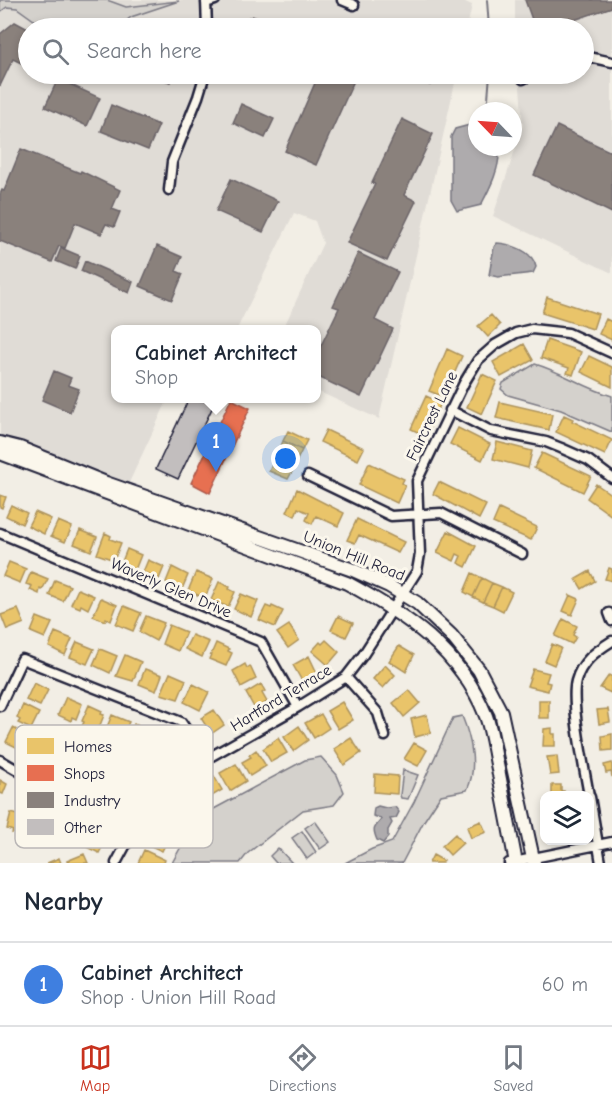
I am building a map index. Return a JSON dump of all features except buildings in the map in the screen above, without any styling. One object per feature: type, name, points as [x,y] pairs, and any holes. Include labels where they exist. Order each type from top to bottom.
[{"type":"street","points":[[342,0],[354,5]]},
{"type":"street","points":[[208,18],[209,1]]},
{"type":"street","points":[[594,58],[612,62]]},
{"type":"street","points":[[169,190],[172,162],[202,84]]},
{"type":"street","name":"Faircrest Lane","points":[[403,594],[420,563],[417,481],[450,410],[478,360],[495,345],[516,333],[532,330],[568,333],[612,353]]},
{"type":"street","points":[[450,410],[491,430],[546,442],[561,448],[588,460],[612,478]]},
{"type":"street","name":"Union Hill Road","points":[[0,443],[20,448],[106,483],[353,570],[403,594],[435,618],[466,651],[494,696],[505,727],[534,860]]},
{"type":"street","name":"Union Hill Road","points":[[0,453],[347,584],[393,609],[425,632],[447,653],[482,708],[491,733],[514,862]]},
{"type":"street","points":[[308,476],[391,516],[441,513],[522,554]]},
{"type":"street","name":"Waverly Glen Drive","points":[[0,533],[261,642],[298,707]]},
{"type":"street","name":"Hartford Terrace","points":[[213,755],[346,677],[403,594]]},
{"type":"street","points":[[588,791],[575,703],[576,682],[584,663],[596,651],[612,641]]},
{"type":"street","points":[[0,706],[22,659],[181,722],[183,725]]},
{"type":"street","points":[[346,677],[378,713],[386,736]]},
{"type":"street","points":[[0,760],[15,769]]},
{"type":"street","points":[[594,826],[601,863]]},
{"type":"street","points":[[514,862],[534,860],[612,842]]},
{"type":"street","name":"Hartford Terrace","points":[[116,863],[124,848]]},
{"type":"shaded area","points":[[0,0],[461,0],[472,5],[469,18],[18,18],[18,84],[455,84],[379,419],[321,393],[321,325],[285,325],[323,243],[315,221],[294,213],[239,325],[111,325],[111,403],[166,403],[127,487],[0,437]]},
{"type":"shaded area","points":[[0,0],[107,0],[126,7],[179,1],[130,18],[31,18],[17,8],[7,7],[0,12]]},
{"type":"shaded area","points":[[515,0],[612,0],[612,273],[493,216],[513,156],[522,156],[523,126],[520,84],[594,84],[594,18],[515,18]]},
{"type":"shaded area","points":[[468,125],[468,156],[499,156],[497,170],[481,205],[457,211],[451,200],[451,137],[455,129]]},
{"type":"shaded area","points":[[497,243],[515,247],[531,257],[536,267],[533,273],[498,277],[489,275],[494,247]]},
{"type":"shaded area","points":[[535,364],[612,396],[612,432],[561,410],[508,395],[501,389],[503,383]]},
{"type":"shaded area","points":[[462,716],[473,763],[467,790],[441,795],[424,821],[402,863],[345,863],[392,842],[414,802],[453,718]]},
{"type":"shaded area","points":[[321,757],[337,775],[344,792],[334,805],[303,810],[248,853],[240,863],[172,863],[180,848],[213,848],[213,809],[305,760]]},
{"type":"shaded area","points":[[403,770],[418,775],[408,799],[401,798],[400,795]]},
{"type":"shaded area","points":[[378,806],[395,807],[399,812],[396,818],[390,819],[392,823],[388,830],[388,837],[383,843],[377,840],[374,831],[381,820],[373,816],[374,808]]},
{"type":"shaded area","points":[[315,821],[330,842],[320,849],[305,828]]},
{"type":"shaded area","points":[[302,831],[316,852],[307,859],[292,838]]},
{"type":"shaded area","points":[[278,848],[292,863],[276,863],[270,856]]},
{"type":"waterway","points":[[487,0],[488,18]]},
{"type":"waterway","points":[[488,102],[489,84]]},
{"type":"place","name":"Cabinet Architect","points":[[216,472]]}]
